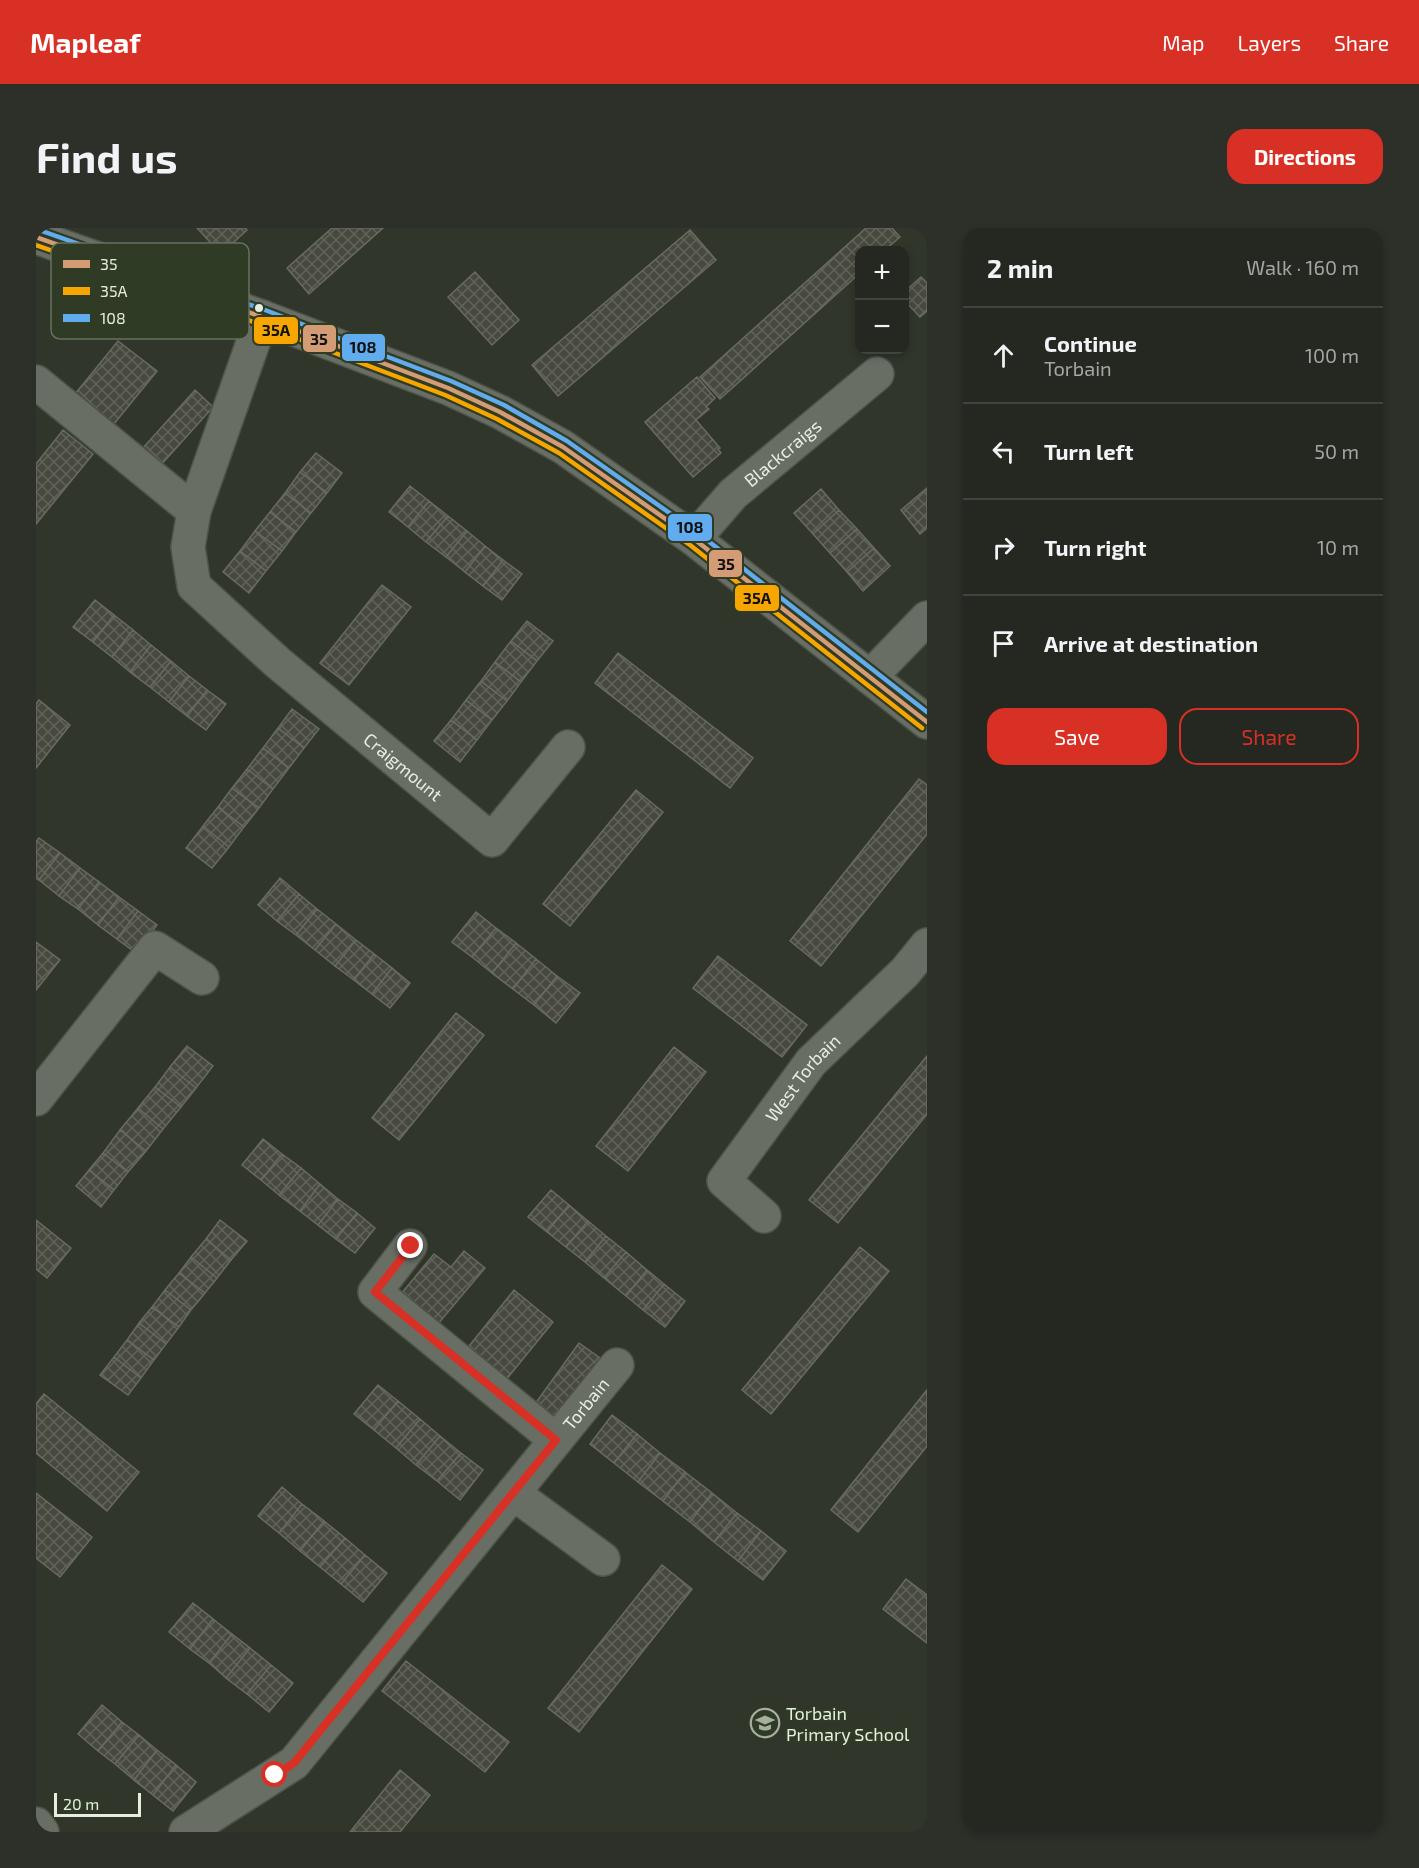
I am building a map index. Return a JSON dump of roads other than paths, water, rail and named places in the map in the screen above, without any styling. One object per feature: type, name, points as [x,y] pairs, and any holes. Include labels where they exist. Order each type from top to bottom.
[{"type":"street","points":[[36,237],[53,243]]},
{"type":"street","points":[[249,312],[448,388],[500,412],[563,447],[694,539],[927,722]]},
{"type":"street","name":"Craigmount","points":[[262,317],[194,511],[188,547],[194,586],[277,662],[492,840],[568,747]]},
{"type":"street","name":"Blackcraigs","points":[[694,539],[734,494],[877,374]]},
{"type":"street","points":[[36,382],[194,511]]},
{"type":"street","points":[[870,677],[927,618]]},
{"type":"street","name":"West Torbain","points":[[764,1216],[724,1181],[811,1062],[905,972],[927,945]]},
{"type":"street","points":[[36,1099],[155,948],[202,978]]},
{"type":"street","points":[[411,1246],[375,1292],[556,1440]]},
{"type":"street","name":"Torbain","points":[[186,1832],[294,1763],[617,1365]]},
{"type":"street","points":[[513,1493],[603,1559]]},
{"type":"street","points":[[36,1824],[42,1832]]},
{"type":"place","name":"Torbain Primary School","points":[[765,1723]]}]
